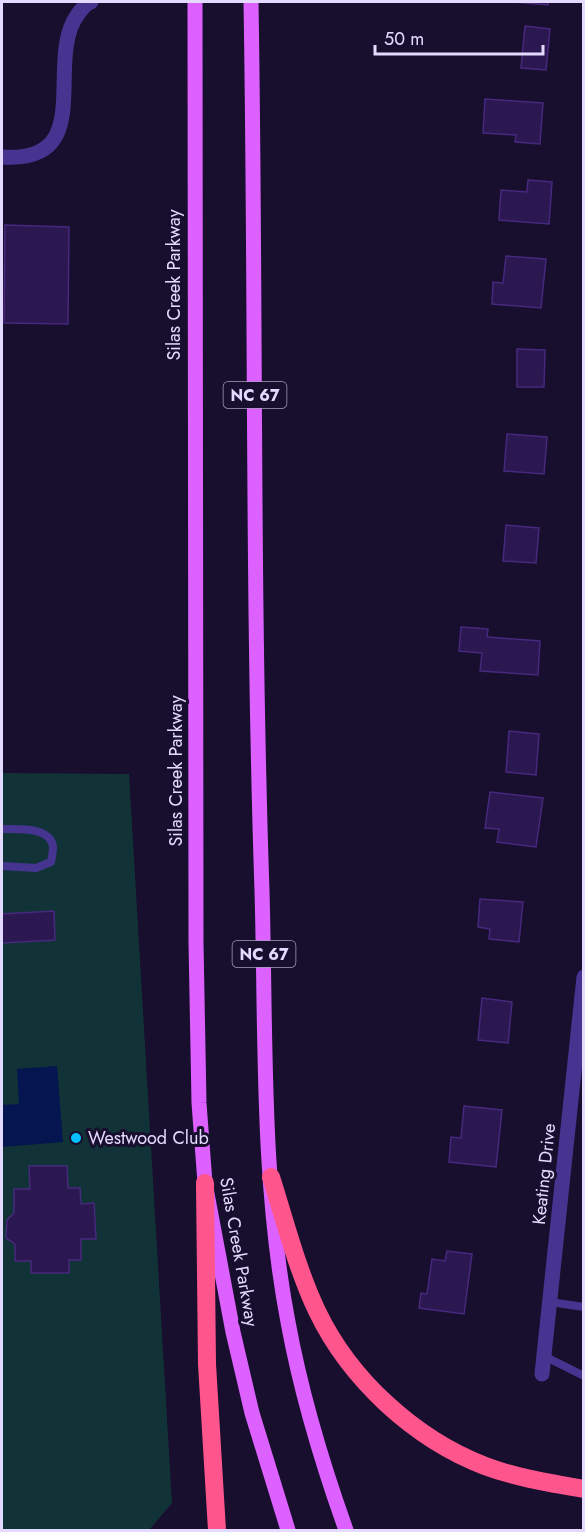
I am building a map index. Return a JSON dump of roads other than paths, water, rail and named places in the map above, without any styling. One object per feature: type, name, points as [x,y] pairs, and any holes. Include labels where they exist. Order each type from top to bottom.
[{"type":"highway","points":[[271,1177],[317,1311],[350,1365],[370,1387],[415,1426],[462,1456],[513,1475],[584,1489]]},
{"type":"highway","points":[[205,1183],[207,1364],[217,1530]]},
{"type":"main road","name":"Silas Creek Parkway","points":[[195,2],[196,931],[199,1092],[205,1183],[233,1332],[252,1413],[288,1530]]},
{"type":"main road","name":"Silas Creek Parkway","points":[[251,2],[255,218],[256,730],[271,1177],[277,1251],[288,1322],[305,1399],[328,1480],[346,1530]]},
{"type":"street","points":[[2,156],[33,155],[50,144],[60,129],[64,107],[65,42],[73,21],[86,3],[91,2]]},
{"type":"street","name":"Keating Drive","points":[[542,1374],[580,1042],[584,977]]},
{"type":"lane","points":[[2,829],[35,831],[48,836],[53,845],[51,862],[36,868],[2,866]]},
{"type":"lane","points":[[550,1302],[584,1307]]},
{"type":"lane","points":[[544,1356],[584,1376]]},
{"type":"place","name":"Westwood Club","points":[[76,1138]]}]
